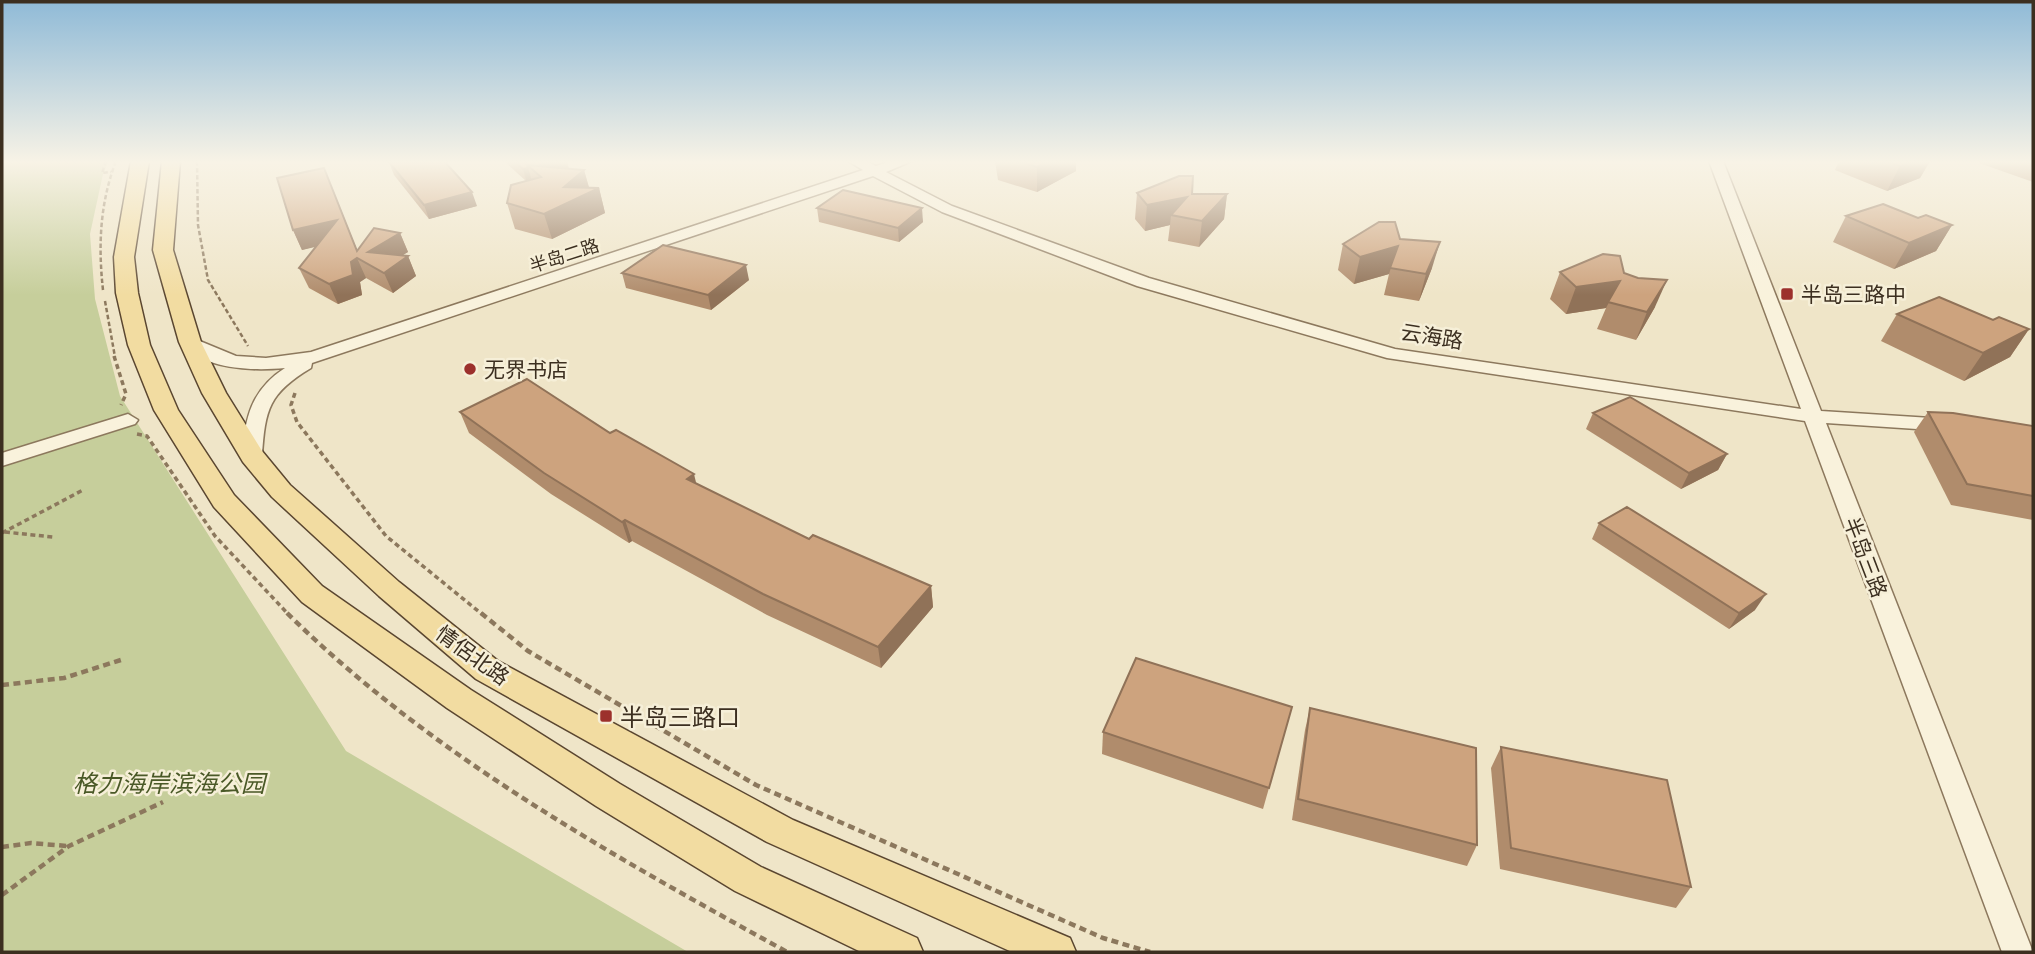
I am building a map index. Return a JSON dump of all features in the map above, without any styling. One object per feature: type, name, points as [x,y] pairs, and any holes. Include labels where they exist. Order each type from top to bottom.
[{"type":"main road","name":"情侶北路","points":[[133,206],[124,257],[127,293],[139,345],[166,410],[224,501],[312,594],[459,699],[608,795],[748,879],[903,952]]},
{"type":"main road","name":"情侶北路","points":[[167,206],[163,250],[190,342],[214,393],[252,456],[281,491],[389,589],[487,670],[780,831],[1056,952]]},
{"type":"street","name":"半岛二路","points":[[315,357],[771,206]]},
{"type":"street","name":"云海路","points":[[940,206],[1143,282],[1393,354],[1811,416],[1964,426]]},
{"type":"street","name":"半岛三路","points":[[1733,206],[2018,952]]},
{"type":"street","points":[[190,342],[227,362],[254,364],[315,357]]},
{"type":"street","points":[[252,456],[254,418],[267,389],[315,357]]},
{"type":"street","points":[[2,460],[128,420]]},
{"type":"path","points":[[198,206],[198,226],[208,280],[245,345],[265,352],[254,364]]},
{"type":"path","points":[[267,389],[296,390],[291,405],[297,422],[386,536],[528,651],[756,785],[1103,937],[1150,952]]},
{"type":"path","points":[[2,532],[83,490]]},
{"type":"path","points":[[2,532],[26,532],[53,537]]},
{"type":"path","points":[[2,685],[25,685],[81,676],[124,659]]},
{"type":"path","points":[[2,895],[69,846],[163,802]]},
{"type":"path","points":[[2,847],[32,843],[69,846]]},
{"type":"green space","name":"格力海岸滨海公园","points":[[2,206],[96,206],[90,234],[95,299],[120,396],[346,751],[688,952],[2,952]]},
{"type":"building","points":[[285,206],[339,206],[357,251],[374,228],[400,233],[368,252],[408,256],[384,273],[357,258],[351,262],[353,275],[329,284],[299,268],[337,220],[293,230]]},
{"type":"building","points":[[515,206],[562,206],[544,214]]},
{"type":"building","points":[[821,206],[911,206],[922,208],[898,228],[817,208]]},
{"type":"building","points":[[1179,206],[1216,206],[1202,221],[1171,215]]},
{"type":"building","points":[[1878,206],[1887,206],[1918,218],[1926,215],[1952,225],[1909,243],[1846,216]]},
{"type":"building","points":[[1379,222],[1395,222],[1400,239],[1440,242],[1426,274],[1390,268],[1398,246],[1360,257],[1343,244]]},
{"type":"building","points":[[663,245],[746,265],[708,295],[622,273]]},
{"type":"building","points":[[1603,254],[1620,256],[1624,273],[1638,278],[1667,280],[1647,312],[1608,302],[1620,281],[1576,287],[1560,272]]},
{"type":"building","points":[[1939,297],[1993,320],[1999,317],[2029,329],[1983,353],[1897,314]]},
{"type":"building","points":[[527,379],[610,433],[616,430],[694,474],[687,479],[809,539],[813,535],[931,586],[878,647],[763,594],[625,520],[622,522],[544,473],[460,412]]},
{"type":"building","points":[[1630,397],[1727,454],[1689,473],[1593,413]]},
{"type":"building","points":[[1928,412],[1953,413],[2033,426],[2033,496],[1967,484]]},
{"type":"building","points":[[1627,507],[1766,594],[1739,613],[1599,523]]},
{"type":"building","points":[[1136,658],[1292,707],[1269,788],[1103,732]]},
{"type":"building","points":[[1310,708],[1476,748],[1477,845],[1298,799]]},
{"type":"building","points":[[1501,747],[1667,780],[1691,887],[1511,848]]},
{"type":"place","name":"半岛三路中","points":[[1787,294]]},
{"type":"place","name":"无界书店","points":[[470,369]]},
{"type":"place","name":"半岛三路口","points":[[606,716]]}]
